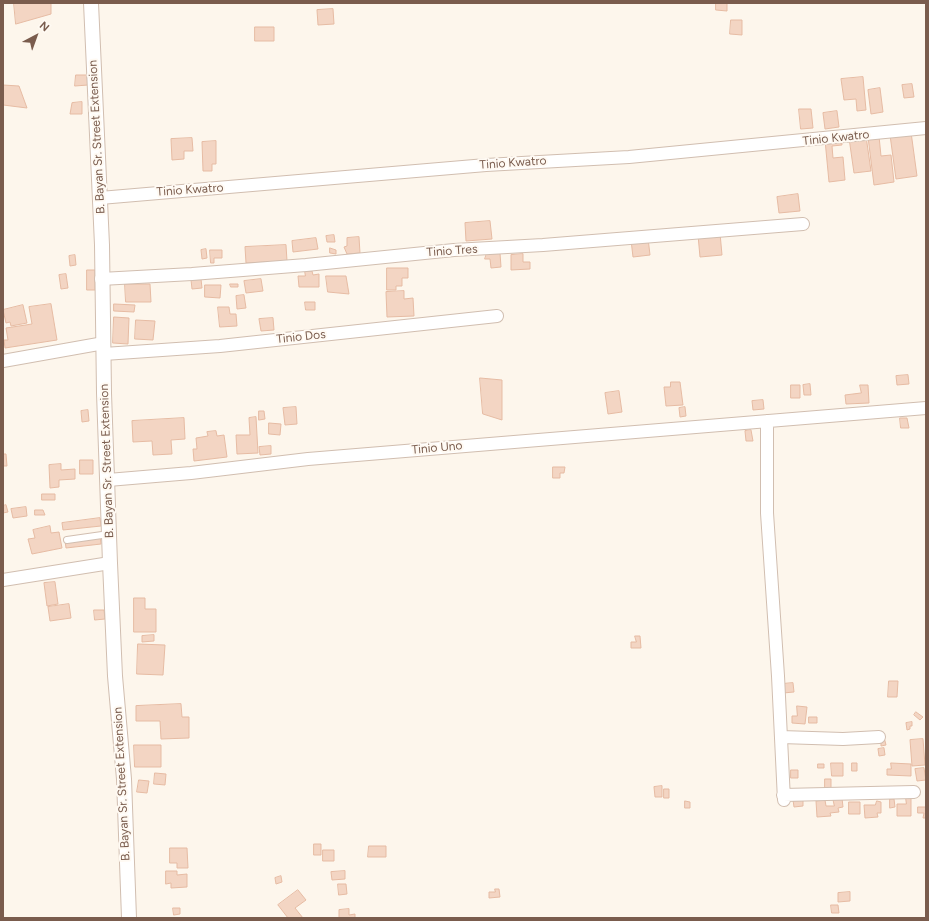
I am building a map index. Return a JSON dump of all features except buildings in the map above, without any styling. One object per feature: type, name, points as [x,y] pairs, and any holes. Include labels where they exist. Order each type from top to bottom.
[{"type":"street","name":"B. Bayan Sr. Street Extension","points":[[91,3],[100,198],[104,393],[110,563],[115,676],[124,779],[129,918]]},
{"type":"street","name":"Tinio Kwatro","points":[[100,198],[486,165],[629,157],[926,128]]},
{"type":"street","name":"Tinio Tres","points":[[102,279],[192,274],[306,265],[454,250],[543,246],[803,224]]},
{"type":"street","name":"Tinio Dos","points":[[3,361],[104,348],[220,346],[497,316]]},
{"type":"street","name":"Tinio Uno","points":[[108,480],[192,473],[308,459],[926,408]]},
{"type":"street","points":[[767,421],[766,514],[781,737],[783,797],[914,792]]},
{"type":"street","points":[[3,580],[110,563]]},
{"type":"street","points":[[781,737],[843,739],[879,737]]},
{"type":"lane","points":[[67,540],[109,534]]}]
